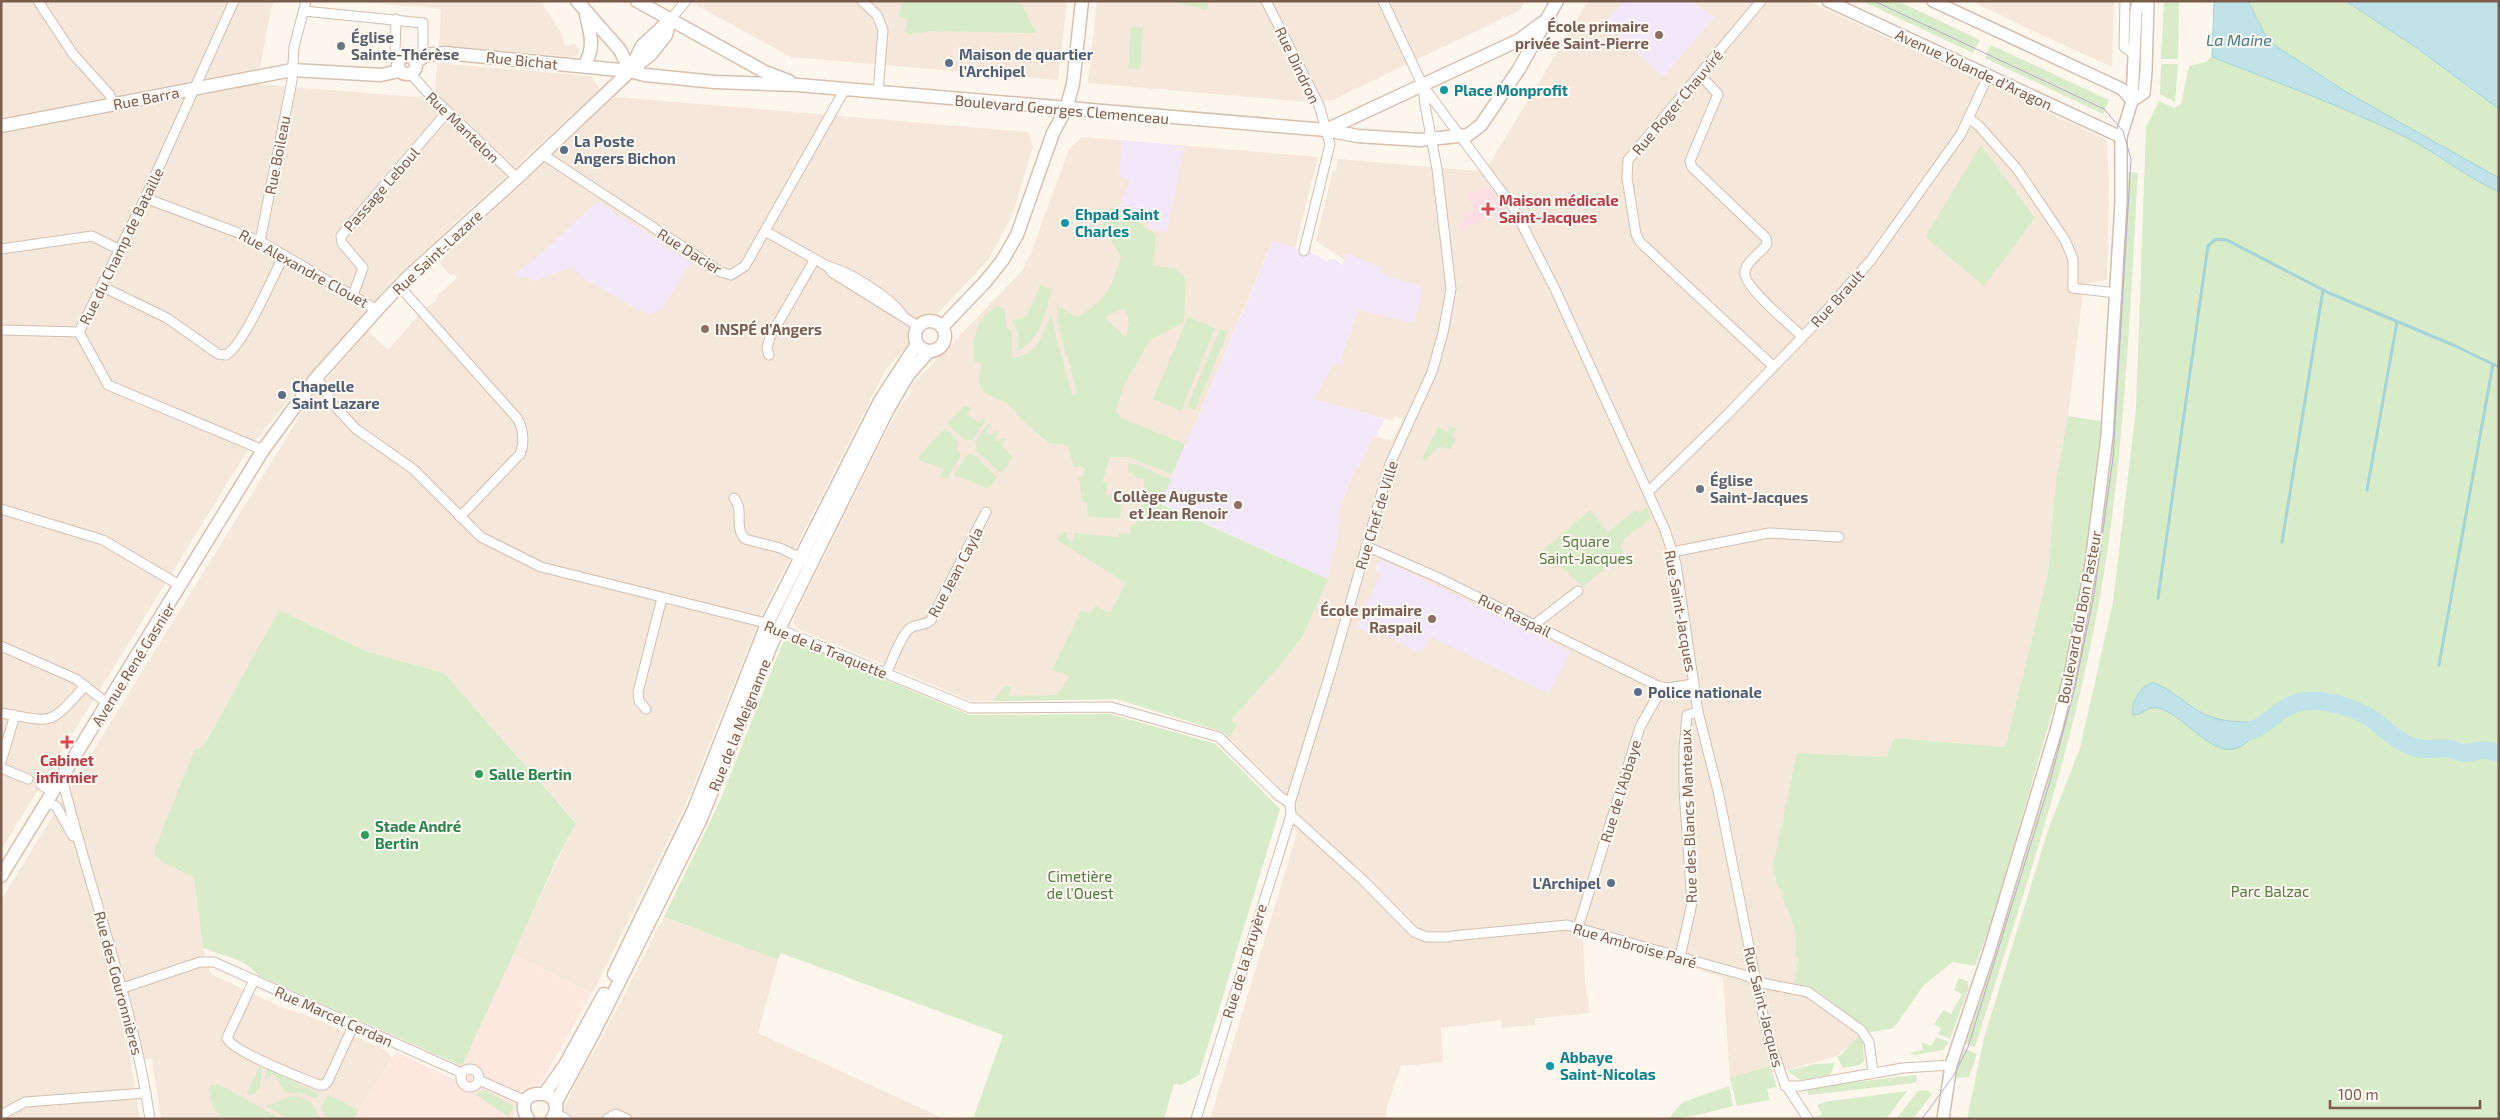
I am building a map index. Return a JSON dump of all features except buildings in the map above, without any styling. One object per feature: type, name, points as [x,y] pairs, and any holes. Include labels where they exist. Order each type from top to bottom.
[{"type":"main road","points":[[577,1],[620,50],[630,71]]},
{"type":"main road","name":"Boulevard Georges Clemenceau","points":[[637,1],[765,72],[798,85]]},
{"type":"main road","points":[[942,327],[985,282],[1006,254],[1017,235],[1053,133],[1066,109],[1073,84],[1082,1]]},
{"type":"main road","points":[[1326,130],[1358,136],[1432,140],[1468,135],[1481,124],[1530,52],[1557,1]]},
{"type":"main road","points":[[584,66],[591,55],[592,45],[586,13]]},
{"type":"main road","name":"Rue Saint-Lazare","points":[[263,450],[316,378],[377,310],[630,71],[651,54],[666,36],[670,20]]},
{"type":"main road","points":[[1326,130],[1519,40],[1546,20]]},
{"type":"main road","name":"Rue Bichat","points":[[292,70],[381,75],[410,64],[426,55],[445,53],[630,71]]},
{"type":"main road","name":"Rue Barra","points":[[1,126],[292,70]]},
{"type":"main road","name":"Boulevard Georges Clemenceau","points":[[630,71],[645,75],[716,82],[798,85],[1326,130]]},
{"type":"main road","points":[[927,321],[932,321],[942,327],[945,335],[944,342],[940,347],[929,351],[920,348],[914,334],[918,326],[927,321]]},
{"type":"main road","name":"Rue de la Meignanne","points":[[807,561],[880,401],[917,344]]},
{"type":"main road","name":"Rue de la Meignanne","points":[[545,1093],[565,1065],[602,1000],[694,809],[773,626],[897,391],[916,364],[929,351]]},
{"type":"main road","name":"Avenue René Gasnier","points":[[1,876],[263,450]]},
{"type":"main road","name":"Rue de la Meignanne","points":[[557,1114],[593,1034],[700,821],[773,626]]},
{"type":"main road","points":[[528,1119],[524,1111],[526,1101],[534,1094],[545,1093],[557,1114]]},
{"type":"street","points":[[38,1],[73,54],[110,94],[114,104]]},
{"type":"street","name":"Rue du Champ de Bataille","points":[[234,1],[145,198],[103,287],[79,332],[108,385],[263,450]]},
{"type":"street","name":"Rue Boileau","points":[[260,241],[285,118],[294,47],[300,18],[306,1]]},
{"type":"street","points":[[670,20],[686,1]]},
{"type":"street","points":[[862,1],[877,15],[883,30],[878,93]]},
{"type":"street","name":"Rue Dindron","points":[[1266,1],[1319,105],[1330,147],[1304,251]]},
{"type":"street","points":[[1383,1],[1423,86],[1461,137]]},
{"type":"street","name":"Rue Roger Chauviré","points":[[1761,1],[1628,160],[1627,178],[1636,234],[1640,242],[1773,366]]},
{"type":"street","name":"Avenue Yolande d’Aragon","points":[[1828,1],[2121,136]]},
{"type":"street","points":[[1933,1],[2122,89],[2132,101]]},
{"type":"street","points":[[2125,1],[2124,47],[2134,54]]},
{"type":"street","name":"Boulevard du Bon Pasteur","points":[[1943,1119],[1951,1065],[2037,796],[2071,670],[2098,513],[2107,436],[2121,192],[2121,136],[2132,101],[2138,1]]},
{"type":"street","name":"Boulevard du Bon Pasteur","points":[[2132,101],[2144,93],[2148,1]]},
{"type":"street","points":[[304,11],[396,19],[423,23],[423,50],[410,64],[395,52],[396,19]]},
{"type":"street","name":"Rue Mantelon","points":[[410,64],[447,112],[517,178]]},
{"type":"street","points":[[1700,75],[1718,94],[1690,161],[1692,167],[1764,236],[1767,244],[1745,269],[1745,276],[1751,287],[1802,336]]},
{"type":"street","name":"Rue Brault","points":[[1649,491],[1725,417],[1834,303],[1884,244],[1961,134],[1988,76]]},
{"type":"street","points":[[1423,86],[1432,140]]},
{"type":"street","name":"Rue Dacier","points":[[542,154],[721,272],[731,275],[745,266],[846,89]]},
{"type":"street","name":"Passage Leboul","points":[[353,295],[363,268],[342,243],[341,236],[447,112]]},
{"type":"street","points":[[1969,118],[1979,126],[2017,169],[2065,240],[2073,259],[2073,288],[2116,293]]},
{"type":"street","name":"Rue Saint-Jacques","points":[[1461,137],[1513,207],[1555,289],[1649,491],[1672,552],[1698,712],[1718,791],[1755,979],[1769,1039],[1786,1086],[1808,1119]]},
{"type":"street","name":"Rue Chef de Ville","points":[[1290,803],[1390,464],[1439,351],[1450,296],[1438,169],[1432,140]]},
{"type":"street","name":"Rue Alexandre Clouet","points":[[145,198],[230,228],[260,241],[377,310]]},
{"type":"street","points":[[765,231],[827,266],[833,273],[869,297],[889,310],[902,314],[918,326]]},
{"type":"street","points":[[1,249],[92,236],[120,250]]},
{"type":"street","points":[[103,287],[166,318],[218,354],[226,355],[232,351],[246,331],[284,255]]},
{"type":"street","points":[[769,355],[767,348],[770,338],[815,259]]},
{"type":"street","points":[[400,287],[517,418],[522,427],[522,448],[520,454],[460,517]]},
{"type":"street","points":[[1,330],[79,332]]},
{"type":"street","name":"Rue de la Traquette","points":[[316,378],[326,390],[333,404],[356,429],[413,469],[481,537],[540,567],[773,626],[970,708],[1112,707],[1220,737],[1279,796],[1290,803]]},
{"type":"street","points":[[734,498],[740,508],[738,528],[745,539],[780,548],[807,561]]},
{"type":"street","points":[[1,509],[103,540],[181,586]]},
{"type":"street","name":"Rue Jean Cayla","points":[[886,673],[907,631],[915,626],[925,625],[931,620],[986,512]]},
{"type":"street","points":[[1672,552],[1769,533],[1839,537]]},
{"type":"street","name":"Rue Raspail","points":[[1366,546],[1535,624],[1662,688]]},
{"type":"street","points":[[1535,624],[1578,591]]},
{"type":"street","points":[[646,709],[639,702],[638,692],[662,598]]},
{"type":"street","points":[[1,646],[76,679],[108,704]]},
{"type":"street","points":[[1662,688],[1693,684]]},
{"type":"street","points":[[1,713],[42,721],[54,719],[85,686]]},
{"type":"street","name":"Rue de l'Abbaye","points":[[1578,928],[1640,727],[1662,688]]},
{"type":"street","name":"Rue des Blancs Manteaux","points":[[1680,958],[1692,903],[1684,790],[1685,726],[1688,715],[1698,712]]},
{"type":"street","points":[[1,762],[15,716]]},
{"type":"street","points":[[1,768],[28,779]]},
{"type":"street","name":"Rue des Gouronnières","points":[[62,778],[80,850],[123,988],[150,1119]]},
{"type":"street","name":"Rue des Gouronnières","points":[[41,785],[56,806],[80,850]]},
{"type":"street","name":"Rue de la Bruyère","points":[[1196,1119],[1291,815],[1290,803]]},
{"type":"street","name":"Rue Ambroise Paré","points":[[1291,815],[1363,880],[1414,932],[1428,937],[1563,926],[1578,928],[1755,979],[1762,983],[1808,992],[1861,1030],[1869,1042],[1873,1072]]},
{"type":"street","name":"Rue Marcel Cerdan","points":[[123,988],[206,961],[214,962],[462,1073]]},
{"type":"street","points":[[254,980],[227,1038],[232,1045],[266,1062],[319,1085],[324,1085],[328,1081],[354,1024]]},
{"type":"street","points":[[1786,1086],[1800,1086],[1873,1072],[1922,1066],[1951,1065]]},
{"type":"street","points":[[468,1069],[474,1070],[478,1074],[479,1080],[475,1085],[467,1087],[462,1082],[462,1073],[468,1069]]},
{"type":"street","points":[[479,1080],[526,1101]]},
{"type":"street","points":[[1,1115],[25,1102],[146,1093]]},
{"type":"street","points":[[608,1119],[616,1114],[627,1119]]},
{"type":"shaded area","points":[[1,1],[275,1],[271,9],[260,68],[1,118]]},
{"type":"shaded area","points":[[354,1],[540,1],[562,34],[565,47],[575,43],[580,52],[575,57],[439,45],[441,9]]},
{"type":"shaded area","points":[[689,1],[1067,1],[1058,80],[791,57]]},
{"type":"shaded area","points":[[1097,1],[1525,1],[1520,10],[1333,100],[1307,102],[1088,83]]},
{"type":"shaded area","points":[[1588,1],[1808,1],[2107,140],[2109,187],[2107,280],[2084,284],[2068,416],[2056,480],[2048,573],[2005,747],[1894,738],[1886,757],[1797,753],[1780,889],[1784,894],[1782,899],[1795,925],[1797,934],[1798,958],[1795,983],[1811,987],[1836,1004],[1866,1033],[1837,1056],[1787,1070],[1730,1078],[1723,977],[1583,936],[1585,982],[1590,1013],[1535,1019],[1535,1025],[1502,1028],[1501,1020],[1441,1028],[1443,1062],[1401,1066],[1387,1107],[1386,1119],[1210,1119],[1297,833],[1277,786],[1229,738],[1237,725],[1230,721],[1277,669],[1303,636],[1328,578],[1337,539],[1340,509],[1353,473],[1359,466],[1373,436],[1392,441],[1404,419],[1395,416],[1393,421],[1313,399],[1334,362],[1343,364],[1340,360],[1358,311],[1343,265],[1345,260],[1316,241],[1333,170],[1336,171],[1338,159],[1477,171],[1490,163]]},
{"type":"shaded area","name":"École primaire privée Saint-Pierre","points":[[1625,1],[1691,1],[1715,17],[1663,77],[1605,21]]},
{"type":"shaded area","points":[[1971,1],[2114,1],[2112,67],[2042,35]]},
{"type":"shaded area","points":[[437,63],[591,76],[600,89],[395,278],[304,381],[247,451],[1,850],[1,133],[256,84],[416,97],[435,92]]},
{"type":"shaded area","points":[[613,98],[1028,132],[1033,147],[1011,218],[988,260],[886,369],[762,613],[685,806],[592,994],[513,954],[576,822],[444,673],[366,651],[279,610],[203,747],[195,749],[157,855],[164,863],[194,878],[203,948],[211,974],[285,1009],[304,1014],[385,1050],[392,1058],[353,1119],[161,1119],[152,1059],[130,1058],[140,1119],[1,1119],[1,900],[311,398],[368,331],[388,350],[425,308],[435,302],[438,295],[457,278],[454,274],[450,275],[439,262]]},
{"type":"shaded area","points":[[1082,137],[1318,157],[1295,248],[1272,242],[1130,576],[1063,700],[971,701],[796,628],[793,620],[884,436],[901,405],[913,391],[910,387],[1022,271],[1031,253],[1069,149]]},
{"type":"shaded area","points":[[1122,140],[1184,146],[1167,232],[1149,229],[1151,216],[1127,215],[1117,210],[1130,181],[1119,176]]},
{"type":"shaded area","name":"Maison médicale Saint-Jacques","points":[[1489,187],[1508,213],[1496,218],[1492,212],[1483,220],[1460,231],[1460,223],[1465,220],[1462,214],[1473,208],[1466,195]]},
{"type":"shaded area","points":[[598,201],[691,263],[662,308],[650,314],[638,310],[582,277],[572,267],[534,281],[525,276],[519,279],[514,274],[535,259]]},
{"type":"shaded area","points":[[1273,241],[1315,254],[1327,262],[1330,259],[1334,259],[1342,265],[1347,253],[1381,268],[1380,271],[1391,277],[1423,286],[1414,323],[1358,310],[1341,359],[1344,361],[1343,365],[1334,363],[1314,399],[1384,419],[1376,437],[1373,436],[1359,466],[1353,473],[1345,494],[1340,509],[1337,539],[1328,579],[1161,503]]},
{"type":"shaded area","name":"École primaire Raspail","points":[[1383,560],[1570,651],[1549,694],[1431,637],[1420,653],[1381,633],[1379,637],[1358,628],[1366,604],[1381,574],[1375,570],[1378,562]]},
{"type":"shaded area","points":[[664,917],[778,960],[758,1033],[944,1119],[559,1119],[581,1072],[598,1045]]},
{"type":"shaded area","points":[[513,954],[591,994],[541,1084],[521,1091],[512,1119],[353,1119],[396,1052],[455,1080]]},
{"type":"green space","points":[[903,1],[1020,1],[1036,33],[929,31],[922,34],[913,32],[912,35],[905,33],[907,20],[898,17]]},
{"type":"green space","points":[[1170,1],[1209,1],[1207,10]]},
{"type":"green space","points":[[1862,1],[1898,1],[1980,40],[1973,53]]},
{"type":"green space","points":[[2164,1],[2179,1],[2178,59],[2161,59]]},
{"type":"green space","points":[[2250,1],[2346,1],[2417,48],[2499,109],[2499,178],[2348,93],[2268,41],[2249,3]]},
{"type":"green space","points":[[1131,27],[1143,28],[1140,69],[1128,68]]},
{"type":"green space","points":[[1991,45],[2109,100],[2103,114],[1985,58]]},
{"type":"green space","name":"Parc Balzac","points":[[2212,57],[2367,119],[2417,143],[2499,192],[2499,1119],[1967,1119],[1984,1038],[2048,830],[2080,748],[2113,602],[2136,409],[2146,127],[2159,101],[2174,108],[2181,104],[2189,66],[2206,62]]},
{"type":"green space","points":[[2161,64],[2178,64],[2175,102],[2160,94]]},
{"type":"green space","points":[[1981,145],[2035,218],[1984,286],[1925,237]]},
{"type":"green space","points":[[2128,172],[2138,173],[2132,286],[2119,456],[2105,568],[2084,678],[2071,731],[2025,890],[1975,1047],[1963,1043],[1996,950],[2039,808],[2064,713],[2094,578],[2112,427],[2120,325]]},
{"type":"green space","points":[[1115,208],[1132,217],[1156,235],[1153,266],[1174,268],[1186,279],[1184,322],[1150,340],[1124,385],[1116,412],[1121,418],[1185,444],[1172,474],[1128,457],[1110,457],[1102,482],[1108,481],[1106,495],[1123,496],[1120,519],[1088,516],[1087,503],[1083,502],[1078,476],[1083,476],[1085,469],[1081,466],[1074,468],[1068,445],[1049,443],[1027,425],[1007,403],[984,393],[979,382],[982,363],[974,361],[974,344],[977,330],[984,318],[997,306],[1005,309],[1006,327],[1012,330],[1012,358],[1028,353],[1033,349],[1042,336],[1051,313],[1072,396],[1077,394],[1059,329],[1057,306],[1077,317],[1095,305],[1111,285],[1121,256],[1103,228],[1103,210]],"holes":[[[1125,308],[1129,323],[1126,337],[1104,317]]]},
{"type":"green space","points":[[1040,285],[1052,289],[1044,316],[1032,340],[1018,351],[1018,332],[1012,320],[1023,318],[1028,314]]},
{"type":"green space","points":[[1188,317],[1215,328],[1181,411],[1153,399]]},
{"type":"green space","points":[[1220,329],[1228,332],[1195,410],[1187,407]]},
{"type":"green space","points":[[964,406],[972,408],[967,414],[978,423],[983,419],[986,420],[972,440],[965,440],[947,424]]},
{"type":"green space","points":[[2068,416],[2105,422],[2088,565],[2071,647],[1992,921],[1975,966],[1953,962],[1924,985],[1894,1028],[1866,1033],[1825,996],[1806,986],[1795,983],[1798,958],[1795,958],[1796,935],[1782,899],[1783,892],[1777,885],[1773,866],[1797,753],[1886,757],[1894,738],[2005,747],[2048,573],[2056,480]]},
{"type":"green space","points":[[988,423],[991,425],[986,431],[991,436],[997,430],[999,432],[994,438],[998,442],[1004,437],[1006,439],[1001,445],[1013,457],[1001,473],[976,450],[975,442]]},
{"type":"green space","points":[[1451,426],[1456,429],[1453,435],[1455,440],[1451,449],[1439,447],[1425,461],[1422,459],[1438,427],[1448,432]]},
{"type":"green space","points":[[945,428],[959,442],[957,448],[961,456],[946,479],[940,477],[943,469],[919,460],[918,457]]},
{"type":"green space","points":[[973,454],[997,477],[989,489],[954,475],[967,455]]},
{"type":"green space","points":[[1128,463],[1139,465],[1171,480],[1161,504],[1328,579],[1303,636],[1277,669],[1231,720],[1237,725],[1229,738],[1223,732],[1116,699],[993,701],[1005,686],[1011,687],[1009,696],[1057,695],[1070,676],[1052,670],[1081,611],[1091,613],[1095,606],[1110,613],[1126,583],[1057,540],[1062,532],[1067,532],[1067,539],[1073,543],[1074,534],[1076,533],[1119,537],[1119,533],[1130,534],[1131,524],[1135,525],[1136,521],[1140,521],[1144,479],[1134,477],[1134,473],[1128,473]]},
{"type":"green space","name":"Square Saint-Jacques","points":[[1647,507],[1651,518],[1622,541],[1624,543],[1619,546],[1624,552],[1583,587],[1543,550],[1590,510],[1608,532],[1636,510],[1639,513]]},
{"type":"green space","name":"Stade André Bertin","points":[[279,610],[366,651],[444,673],[576,823],[556,861],[462,1066],[259,976],[240,961],[203,948],[194,878],[164,863],[155,855],[155,848],[195,749],[203,747]]},
{"type":"green space","name":"Cimetière de l'Ouest","points":[[793,640],[969,715],[1110,714],[1216,744],[1280,809],[1199,1075],[1181,1085],[1174,1084],[1164,1119],[973,1119],[1003,1035],[781,953],[778,960],[664,917],[720,801],[783,642]]},
{"type":"green space","points":[[1959,978],[1967,981],[1969,987],[1950,1039],[1938,1034],[1941,1028],[1934,1024],[1943,1010],[1951,1014],[1962,994],[1954,990]]},
{"type":"green space","points":[[1859,1036],[1863,1043],[1864,1061],[1860,1065],[1843,1068],[1837,1056],[1840,1056]]},
{"type":"green space","points":[[1936,1037],[1949,1042],[1943,1050],[1915,1055],[1909,1053],[1923,1050],[1921,1042],[1931,1046]]},
{"type":"green space","points":[[1965,1049],[1977,1054],[1969,1077],[1956,1078],[1957,1066]]},
{"type":"green space","points":[[1835,1063],[1830,1075],[1800,1080],[1787,1071],[1815,1064]]},
{"type":"green space","points":[[260,1065],[262,1066],[260,1087],[255,1094],[246,1094]]},
{"type":"green space","points":[[1770,1066],[1777,1087],[1767,1089],[1770,1100],[1737,1106],[1730,1078]]},
{"type":"green space","points":[[266,1068],[320,1095],[315,1098],[300,1092],[286,1093],[273,1074],[265,1080]]},
{"type":"green space","points":[[1916,1075],[1917,1080],[1914,1083],[1809,1095],[1807,1091],[1815,1087]]},
{"type":"green space","points":[[218,1084],[281,1119],[221,1117],[213,1107],[209,1086]]},
{"type":"green space","points":[[1729,1086],[1733,1106],[1692,1116],[1668,1119],[1683,1102]]},
{"type":"green space","points":[[485,1090],[514,1106],[509,1116],[476,1095],[480,1091]]},
{"type":"green space","points":[[1927,1090],[1932,1094],[1913,1119],[1896,1119],[1918,1091]]},
{"type":"green space","points":[[1907,1091],[1886,1119],[1811,1119],[1822,1114],[1817,1105],[1824,1102]]},
{"type":"green space","points":[[328,1095],[359,1110],[353,1119],[327,1119],[321,1108]]},
{"type":"green space","points":[[289,1097],[305,1099],[315,1109],[320,1119],[288,1119],[266,1106]]},
{"type":"water","name":"La Maine","points":[[2214,1],[2250,1],[2249,3],[2268,41],[2348,93],[2499,178],[2499,192],[2417,143],[2367,119],[2212,57]]},
{"type":"water","points":[[2346,1],[2499,1],[2499,109],[2417,48]]},
{"type":"water","points":[[2154,683],[2169,690],[2206,715],[2229,721],[2255,722],[2252,735],[2247,742],[2236,749],[2225,749],[2213,745],[2169,712],[2154,707],[2133,715],[2133,705],[2138,694],[2145,686]]},
{"type":"waterway","points":[[2158,598],[2208,246],[2216,239],[2227,240],[2329,293],[2451,344],[2499,367]]},
{"type":"waterway","points":[[2282,542],[2323,290]]},
{"type":"waterway","points":[[2367,490],[2397,322]]},
{"type":"waterway","points":[[2439,665],[2493,364]]},
{"type":"waterway","points":[[2231,734],[2244,733],[2263,725],[2286,708],[2295,704],[2306,701],[2322,701],[2358,711],[2372,719],[2399,740],[2417,748],[2447,749],[2464,753],[2486,750],[2499,753]]},
{"type":"tram line","points":[[1874,1],[2104,109],[2123,131],[2131,159],[2113,458],[2094,595],[2075,687],[2049,785],[1968,1047],[1954,1075],[1922,1119]]},
{"type":"place","name":"École primaire privée Saint-Pierre","points":[[1659,35]]},
{"type":"place","name":"Église Sainte-Thérèse","points":[[341,46]]},
{"type":"place","name":"Maison de quartier l'Archipel","points":[[949,63]]},
{"type":"place","name":"Place Monprofit","points":[[1444,90]]},
{"type":"place","name":"La Poste Angers Bichon","points":[[564,150]]},
{"type":"place","name":"Maison médicale Saint-Jacques","points":[[1488,209]]},
{"type":"place","name":"Ehpad Saint Charles","points":[[1065,223]]},
{"type":"place","name":"INSPÉ d'Angers","points":[[705,329]]},
{"type":"place","name":"Chapelle Saint Lazare","points":[[282,395]]},
{"type":"place","name":"Église Saint-Jacques","points":[[1700,489]]},
{"type":"place","name":"Collège Auguste et Jean Renoir","points":[[1238,505]]},
{"type":"place","name":"École primaire Raspail","points":[[1432,619]]},
{"type":"place","name":"Police nationale","points":[[1638,692]]},
{"type":"place","name":"Cabinet infirmier","points":[[67,742]]},
{"type":"place","name":"Salle Bertin","points":[[479,774]]},
{"type":"place","name":"Stade André Bertin","points":[[365,835]]},
{"type":"place","name":"L'Archipel","points":[[1611,883]]},
{"type":"place","name":"Abbaye Saint-Nicolas","points":[[1550,1066]]}]
